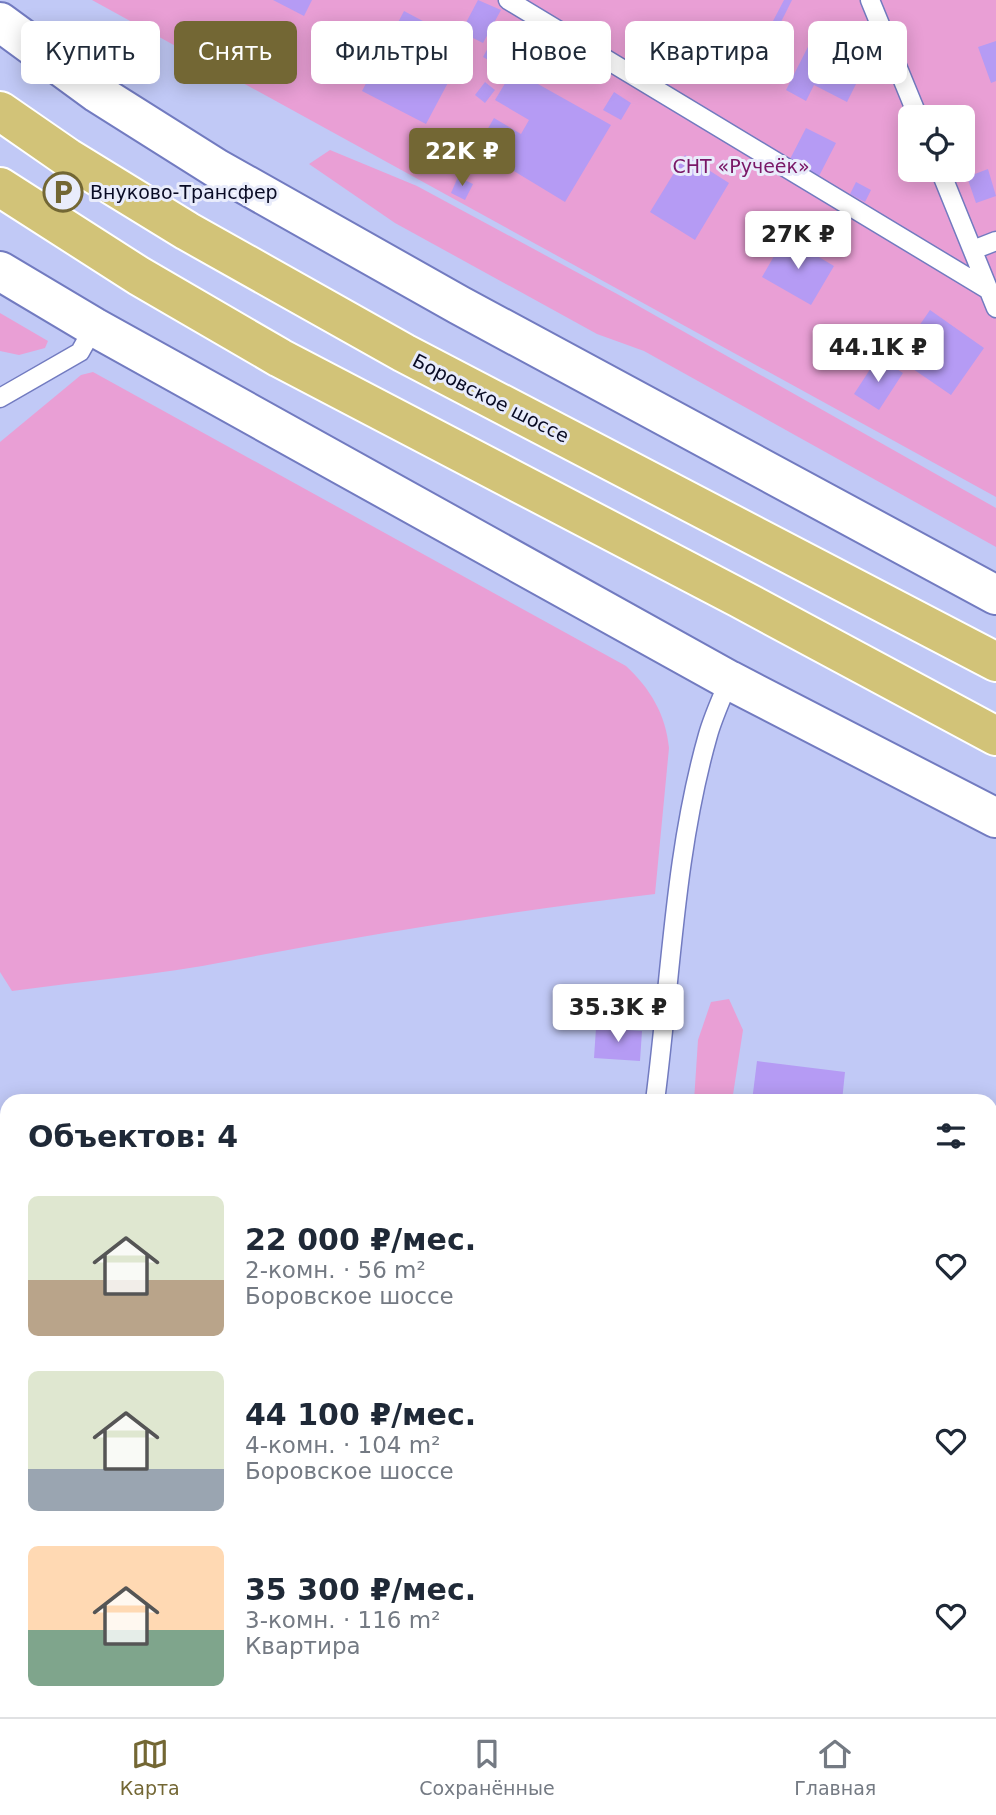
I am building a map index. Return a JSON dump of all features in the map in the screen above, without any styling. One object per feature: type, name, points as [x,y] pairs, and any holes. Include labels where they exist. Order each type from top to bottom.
[{"type":"main road","points":[[0,22],[97,93],[216,168],[458,304],[996,596]]},
{"type":"main road","name":"Боровское шоссе","points":[[0,111],[68,158],[206,243],[404,353],[996,662]]},
{"type":"main road","points":[[0,187],[139,276],[280,358],[996,736]]},
{"type":"main road","points":[[0,271],[94,327],[729,680],[996,818]]},
{"type":"lane","points":[[508,0],[987,289]]},
{"type":"lane","points":[[870,0],[913,105]]},
{"type":"lane","points":[[945,182],[996,309]]},
{"type":"lane","points":[[973,250],[996,241]]},
{"type":"lane","points":[[0,398],[80,352],[94,327]]},
{"type":"lane","points":[[656,1094],[670,959],[690,817],[708,734],[729,680]]},
{"type":"green space","name":"СНТ «Ручеёк»","points":[[92,0],[996,0],[996,497],[245,84],[297,84],[297,21],[174,21],[174,45],[160,37],[160,21],[130,21]]},
{"type":"green space","points":[[330,150],[417,186],[619,295],[996,508],[996,547],[644,351],[597,334],[395,223],[309,164]]},
{"type":"green space","points":[[0,313],[48,341],[45,348],[19,355],[0,351]]},
{"type":"green space","points":[[93,372],[626,666],[642,683],[655,703],[664,724],[669,748],[655,894],[441,924],[202,966],[12,991],[0,972],[0,442],[81,375]]},
{"type":"green space","points":[[729,999],[743,1030],[733,1094],[694,1094],[698,1040],[711,1002]]},
{"type":"building","points":[[273,0],[312,0],[304,16]]},
{"type":"building","points":[[478,0],[501,10],[495,21],[487,21],[487,36],[483,43],[473,38],[473,21],[467,21]]},
{"type":"building","points":[[784,0],[792,0],[782,21],[773,21]]},
{"type":"building","points":[[404,11],[423,21],[399,21]]},
{"type":"building","points":[[996,41],[996,81],[991,83],[978,47]]},
{"type":"building","points":[[808,47],[808,84],[856,84],[847,102],[814,85],[806,101],[786,90],[789,84],[794,84],[794,74]]},
{"type":"building","points":[[485,82],[495,90],[485,103],[475,95]]},
{"type":"building","points":[[366,84],[447,84],[426,124],[362,91]]},
{"type":"building","points":[[505,84],[538,84],[611,125],[565,202],[507,167],[509,163],[479,144],[494,118],[521,134],[529,120],[495,100]]},
{"type":"building","points":[[614,92],[631,103],[621,120],[603,110]]},
{"type":"building","points":[[806,128],[836,143],[819,176],[789,161]]},
{"type":"building","points":[[452,134],[471,146],[456,170],[437,158]]},
{"type":"building","points":[[685,155],[729,183],[695,240],[650,212]]},
{"type":"building","points":[[988,169],[996,196],[976,203],[969,182],[975,182],[975,174]]},
{"type":"building","points":[[458,177],[473,184],[465,200],[451,193]]},
{"type":"building","points":[[856,182],[871,190],[865,202],[850,194]]},
{"type":"building","points":[[785,237],[834,266],[811,305],[762,277]]},
{"type":"building","points":[[930,310],[984,348],[951,395],[897,358]]},
{"type":"building","points":[[878,357],[903,373],[879,410],[854,394]]},
{"type":"building","points":[[596,1028],[642,1031],[640,1061],[594,1058]]},
{"type":"building","points":[[757,1061],[845,1072],[843,1094],[753,1094]]},
{"type":"place","name":"Внуково-Трансфер","points":[[63,192]]}]
